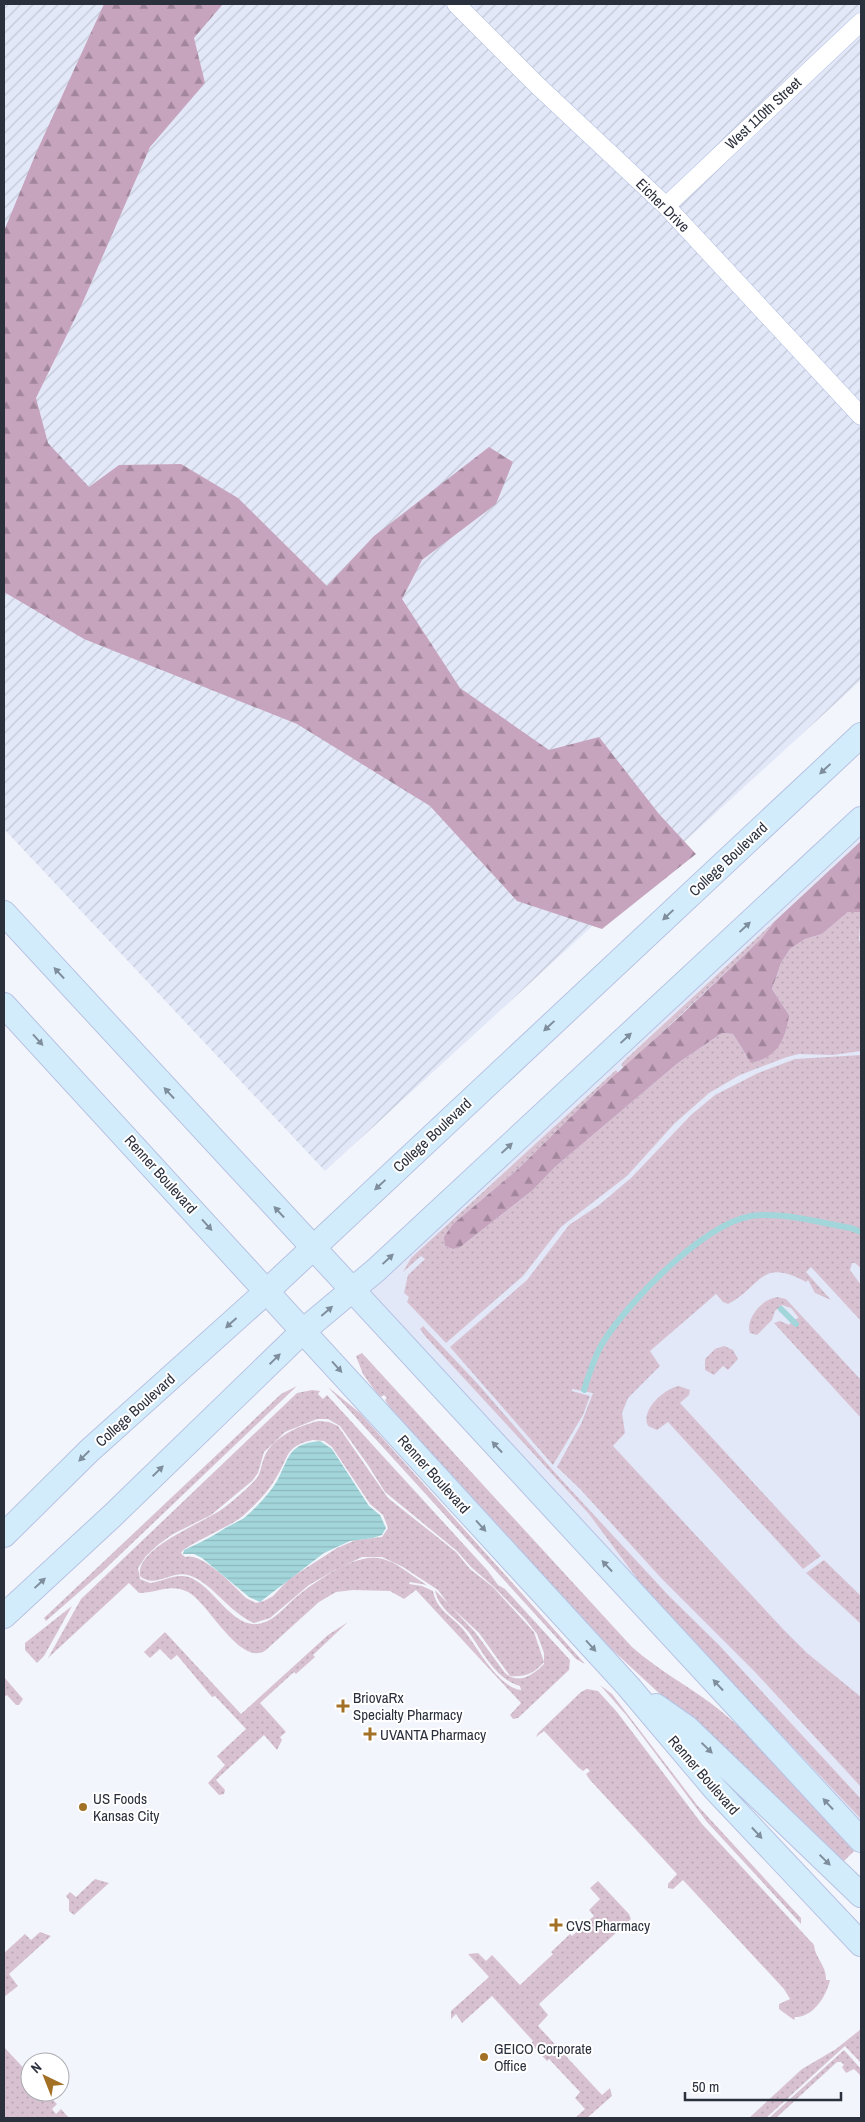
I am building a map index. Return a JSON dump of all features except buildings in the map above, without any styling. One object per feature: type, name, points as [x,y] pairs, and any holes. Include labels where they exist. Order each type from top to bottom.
[{"type":"main road","name":"College Boulevard","points":[[4,1535],[89,1451],[267,1291],[861,735]]},
{"type":"main road","points":[[4,1616],[112,1516],[303,1331],[376,1270],[861,819]]},
{"type":"main road","points":[[4,913],[861,1840]]},
{"type":"main road","name":"Renner Boulevard","points":[[4,1005],[628,1686],[715,1789],[861,1944]]},
{"type":"main road","points":[[628,1686],[686,1727],[861,1895]]},
{"type":"street","name":"Eicher Drive","points":[[456,4],[537,85],[666,206],[861,416]]},
{"type":"street","name":"West 110th Street","points":[[666,206],[861,22]]},
{"type":"shaded area","points":[[4,4],[861,4],[861,680],[325,1171],[4,829]]},
{"type":"shaded area","points":[[861,819],[861,1840],[351,1290]]},
{"type":"shaded area","points":[[848,912],[861,912],[859,939],[861,947],[861,1051],[833,1055],[799,1054],[787,1057],[740,1075],[709,1093],[674,1124],[627,1176],[561,1227],[523,1276],[446,1343],[407,1302],[409,1297],[404,1293],[408,1275],[425,1259],[421,1256],[403,1272],[411,1258],[616,1070],[618,1073],[597,1091],[518,1169],[453,1224],[445,1246],[453,1249],[459,1248],[533,1190],[555,1167],[678,1063],[722,1033],[733,1034],[747,1057],[789,1015],[772,989],[781,963],[790,949],[805,939],[822,934]]},
{"type":"shaded area","points":[[775,921],[761,939],[624,1068],[621,1065],[625,1060]]},
{"type":"shaded area","points":[[861,1055],[861,1268],[852,1263],[850,1270],[861,1285],[861,1321],[811,1267],[806,1272],[831,1300],[815,1293],[808,1280],[806,1282],[779,1272],[770,1273],[762,1277],[728,1304],[723,1302],[716,1294],[650,1351],[660,1366],[628,1398],[622,1413],[625,1433],[613,1446],[783,1629],[807,1653],[861,1697],[861,1787],[755,1672],[662,1579],[580,1489],[557,1467],[581,1424],[593,1393],[572,1389],[572,1391],[590,1396],[583,1415],[553,1465],[450,1347],[527,1280],[569,1225],[599,1205],[631,1178],[691,1115],[715,1095],[758,1073],[795,1059]]},
{"type":"shaded area","points":[[777,1297],[786,1299],[861,1380],[861,1418],[774,1323],[780,1321],[789,1325],[793,1320],[799,1318],[791,1308],[782,1305],[775,1311],[772,1320],[757,1335],[750,1333],[750,1322],[756,1310],[766,1302]]},
{"type":"shaded area","points":[[423,1326],[477,1383],[557,1475],[669,1596],[718,1644],[861,1799],[861,1819],[650,1596],[589,1514],[425,1336],[420,1329]]},
{"type":"shaded area","points":[[724,1346],[733,1350],[738,1359],[728,1370],[723,1366],[714,1375],[705,1370],[705,1359],[715,1349]]},
{"type":"shaded area","points":[[362,1353],[632,1647],[722,1712],[791,1779],[854,1851],[842,1863],[606,1644],[390,1408],[385,1400],[387,1398],[384,1395],[381,1397],[378,1395],[363,1374],[356,1356]]},
{"type":"shaded area","points":[[297,1386],[102,1572],[46,1621],[44,1618],[281,1394]]},
{"type":"shaded area","points":[[679,1386],[690,1390],[689,1395],[680,1403],[821,1556],[803,1569],[668,1422],[657,1430],[648,1426],[646,1420],[655,1401],[667,1391]]},
{"type":"shaded area","points":[[328,1387],[360,1413],[585,1664],[576,1659]]},
{"type":"shaded area","points":[[312,1390],[320,1391],[318,1394],[323,1399],[327,1395],[488,1571],[498,1585],[505,1589],[570,1660],[569,1670],[518,1718],[513,1719],[510,1715],[521,1703],[416,1590],[404,1599],[390,1591],[353,1590],[336,1592],[319,1602],[266,1650],[256,1653],[246,1650],[235,1642],[196,1598],[188,1592],[169,1588],[139,1593],[129,1583],[48,1658],[81,1599],[297,1393]],"holes":[[[317,1419],[328,1419],[340,1426],[385,1492],[457,1551],[525,1619],[537,1634],[544,1653],[544,1664],[526,1677],[510,1677],[475,1632],[435,1590],[440,1603],[470,1634],[497,1672],[512,1683],[520,1686],[521,1690],[505,1683],[498,1676],[464,1630],[439,1605],[433,1591],[422,1586],[409,1584],[410,1582],[427,1585],[397,1565],[384,1559],[367,1558],[333,1571],[311,1585],[273,1618],[257,1624],[247,1623],[237,1618],[193,1579],[179,1576],[150,1583],[140,1579],[138,1568],[146,1556],[173,1534],[211,1515],[252,1481],[258,1473],[264,1452],[285,1432]]]},
{"type":"shaded area","points":[[319,1421],[329,1422],[338,1426],[388,1498],[456,1552],[470,1569],[493,1587],[534,1632],[544,1662],[540,1666],[529,1674],[510,1676],[479,1633],[449,1605],[438,1590],[403,1567],[382,1557],[362,1557],[335,1570],[309,1585],[270,1618],[254,1623],[236,1612],[205,1584],[188,1575],[182,1574],[151,1581],[140,1576],[141,1565],[148,1555],[173,1537],[229,1504],[256,1479],[264,1458],[273,1444],[295,1429]],"holes":[[[313,1440],[324,1441],[332,1447],[370,1504],[383,1515],[388,1528],[382,1537],[356,1540],[337,1548],[289,1579],[273,1596],[256,1603],[246,1598],[208,1564],[200,1559],[185,1557],[181,1553],[239,1519],[262,1498],[292,1449]]]},
{"type":"shaded area","points":[[824,1560],[861,1596],[861,1624],[806,1573]]},
{"type":"shaded area","points":[[72,1606],[44,1656],[37,1663],[25,1650],[25,1643]]},
{"type":"shaded area","points":[[348,1622],[313,1655],[315,1657],[296,1674],[294,1672],[260,1703],[286,1732],[280,1737],[282,1740],[277,1750],[264,1735],[216,1780],[225,1790],[224,1794],[219,1795],[208,1783],[225,1765],[217,1756],[246,1729],[215,1696],[212,1697],[177,1655],[171,1660],[160,1649],[150,1658],[144,1652],[165,1632],[241,1714],[328,1635]]},
{"type":"shaded area","points":[[4,1677],[23,1699],[19,1705],[16,1705],[7,1695],[4,1697]]},
{"type":"shaded area","points":[[600,1685],[612,1694],[697,1805],[801,1918],[801,1924],[707,1822],[627,1716]]},
{"type":"shaded area","points":[[587,1689],[598,1691],[617,1712],[702,1824],[814,1945],[816,1954],[825,1970],[826,1980],[830,1980],[822,1999],[808,2014],[795,2017],[794,2020],[779,2009],[779,2004],[790,1999],[784,1989],[683,1880],[673,1889],[668,1888],[668,1884],[677,1874],[590,1780],[586,1774],[590,1771],[587,1768],[583,1771],[578,1767],[544,1731],[536,1737],[581,1692]]},
{"type":"shaded area","points":[[95,1879],[109,1883],[74,1915],[69,1911],[69,1900],[66,1896],[70,1892],[76,1897]]},
{"type":"shaded area","points":[[598,1881],[629,1914],[631,1919],[539,2004],[548,2015],[538,2026],[602,2095],[610,2088],[612,2096],[587,2118],[575,2118],[585,2109],[575,2098],[580,2092],[549,2059],[547,2061],[531,2044],[533,2041],[492,1996],[462,2023],[456,2014],[451,2019],[451,2011],[489,1977],[468,1954],[478,1953],[486,1961],[492,1955],[520,1985],[553,1954],[551,1952],[570,1934],[572,1936],[594,1916],[589,1910],[600,1899],[590,1888]]},
{"type":"shaded area","points":[[40,1932],[51,1936],[9,1974],[18,1986],[4,1997],[4,1953],[25,1934],[31,1940]]},
{"type":"shaded area","points":[[861,2029],[861,2063],[845,2046],[766,2118],[749,2118],[802,2069],[836,2049]]},
{"type":"shaded area","points":[[4,2047],[20,2064],[20,2102],[55,2102],[57,2104],[52,2109],[56,2114],[61,2109],[69,2118],[4,2118]]},
{"type":"shaded area","points":[[844,2050],[861,2069],[861,2076],[854,2069],[846,2073],[842,2067],[844,2065],[841,2062],[837,2062],[776,2118],[769,2118]]},
{"type":"green space","points":[[104,4],[223,4],[194,38],[205,83],[150,147],[82,304],[36,398],[48,443],[89,487],[119,465],[181,464],[238,498],[327,586],[374,536],[489,447],[513,462],[496,504],[422,560],[402,599],[460,688],[549,750],[599,737],[659,814],[696,854],[602,929],[517,901],[430,806],[297,724],[84,639],[4,592],[4,231],[36,153]]},
{"type":"green space","points":[[861,841],[861,912],[848,912],[822,934],[805,939],[790,949],[781,963],[772,989],[789,1015],[782,1040],[774,1052],[751,1063],[733,1034],[722,1033],[678,1063],[555,1167],[533,1190],[459,1248],[453,1249],[445,1246],[444,1237],[453,1224],[518,1169],[597,1091],[677,1019],[761,939],[775,921]]},
{"type":"water","points":[[320,1441],[332,1449],[369,1506],[380,1515],[386,1528],[382,1535],[350,1541],[324,1553],[260,1602],[249,1597],[202,1558],[194,1554],[183,1554],[184,1550],[244,1518],[262,1501],[274,1486],[291,1453],[302,1445]]},
{"type":"waterway","points":[[584,1390],[594,1360],[602,1344],[630,1307],[672,1264],[718,1229],[741,1219],[772,1215],[806,1219],[851,1228],[861,1232]]},
{"type":"waterway","points":[[781,1309],[796,1324]]},
{"type":"place","name":"BriovaRx Specialty Pharmacy","points":[[343,1706]]},
{"type":"place","name":"UVANTA Pharmacy","points":[[370,1734]]},
{"type":"place","name":"US Foods Kansas City","points":[[83,1807]]},
{"type":"place","name":"CVS Pharmacy","points":[[556,1925]]},
{"type":"place","name":"GEICO Corporate Office","points":[[484,2057]]}]
